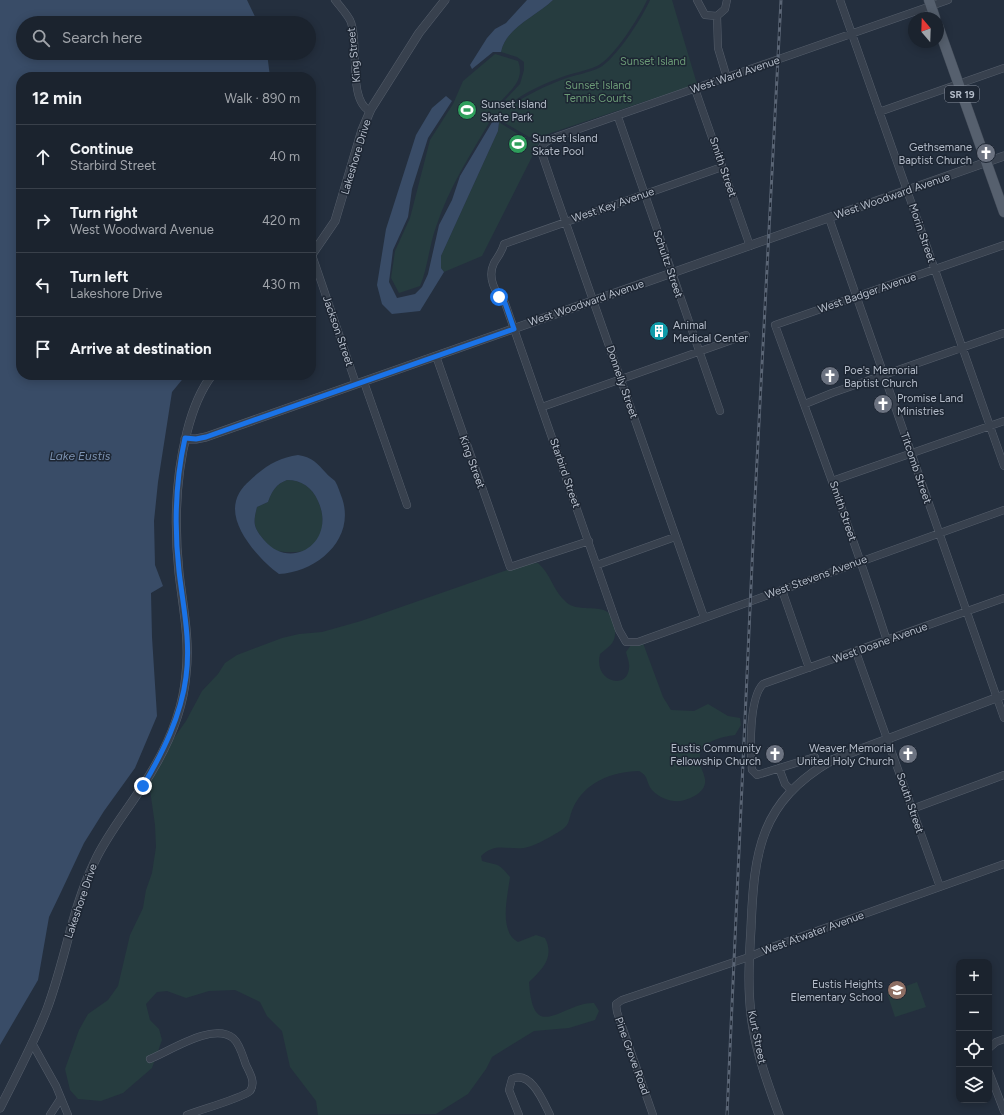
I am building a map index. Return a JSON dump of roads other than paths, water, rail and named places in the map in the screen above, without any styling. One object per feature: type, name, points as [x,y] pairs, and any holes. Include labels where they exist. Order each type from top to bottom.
[{"type":"main road","name":"SR 19","points":[[944,43],[1004,212]]},
{"type":"street","name":"King Street","points":[[335,0],[351,21],[359,95],[364,107],[370,111]]},
{"type":"street","name":"Lakeshore Drive","points":[[316,250],[335,221],[362,130],[370,111],[381,91],[419,33],[445,0]]},
{"type":"street","points":[[697,0],[702,12],[705,15],[717,16],[725,9],[727,0]]},
{"type":"street","name":"Morin Street","points":[[840,0],[1004,466]]},
{"type":"street","name":"West Ward Avenue","points":[[541,146],[556,137],[618,117],[727,78],[930,3],[948,0]]},
{"type":"street","points":[[717,16],[718,48],[727,78]]},
{"type":"street","points":[[879,112],[1004,68]]},
{"type":"street","name":"Smith Street","points":[[695,89],[750,246]]},
{"type":"street","name":"Schultz Street","points":[[618,117],[720,411]]},
{"type":"street","name":"Donnelly Street","points":[[541,146],[541,151],[704,617]]},
{"type":"street","name":"West Woodward Avenue","points":[[185,438],[196,439],[206,437],[1004,156]]},
{"type":"street","name":"West Key Avenue","points":[[504,244],[722,166]]},
{"type":"street","name":"Titcomb Street","points":[[829,218],[966,612],[1001,697],[1004,718]]},
{"type":"street","name":"Starbird Street","points":[[504,244],[501,254],[495,262],[491,272],[496,291],[504,302],[619,630],[627,643]]},
{"type":"street","name":"West Badger Avenue","points":[[775,325],[1004,245]]},
{"type":"street","name":"Jackson Street","points":[[316,267],[407,505]]},
{"type":"street","name":"Smith Street","points":[[775,325],[787,364],[805,404],[860,561],[886,641]]},
{"type":"street","points":[[805,404],[1004,333]]},
{"type":"street","points":[[542,407],[746,335]]},
{"type":"street","name":"King Street","points":[[436,356],[510,567],[589,541]]},
{"type":"street","name":"Lakeshore Drive","points":[[0,1108],[47,1009],[80,898],[93,864],[110,835],[156,765],[172,731],[182,700],[186,676],[188,646],[179,571],[175,510],[178,474],[185,438],[195,406],[209,380]]},
{"type":"street","points":[[832,481],[1004,421]]},
{"type":"street","name":"West Stevens Avenue","points":[[627,643],[638,642],[1004,510]]},
{"type":"street","points":[[597,565],[675,537]]},
{"type":"street","points":[[782,590],[809,668]]},
{"type":"street","name":"West Doane Avenue","points":[[779,768],[757,775],[752,770],[753,717],[758,690],[763,684],[1004,598]]},
{"type":"street","name":"South Street","points":[[856,652],[875,709],[888,738],[940,887]]},
{"type":"street","name":"Kurt Street","points":[[779,1115],[760,1060],[752,1028],[750,1005],[749,957],[752,889],[756,857],[766,829],[779,806],[792,791],[813,771],[832,760],[1001,697]]},
{"type":"street","points":[[792,791],[785,784],[779,768],[815,757]]},
{"type":"street","points":[[912,809],[1004,775]]},
{"type":"street","name":"West Atwater Avenue","points":[[622,1000],[749,957],[772,947],[1004,864]]},
{"type":"street","name":"Pine Grove Road","points":[[622,1000],[615,1005],[616,1012],[653,1115]]},
{"type":"street","points":[[150,1059],[192,1040],[214,1034],[227,1035],[237,1044],[253,1082],[250,1090],[241,1096],[187,1115]]},
{"type":"street","points":[[992,1046],[1002,1040]]},
{"type":"street","points":[[32,1043],[61,1098],[68,1115]]},
{"type":"street","points":[[519,1115],[509,1090],[512,1079],[520,1077],[526,1079],[536,1091],[550,1115]]},
{"type":"street","points":[[992,1080],[1003,1107]]},
{"type":"street","points":[[50,1115],[61,1098]]},
{"type":"water","name":"Lake Eustis","points":[[0,0],[247,0],[255,16],[16,16],[16,60],[268,60],[269,72],[16,72],[16,380],[182,380],[172,392],[158,482],[154,521],[155,565],[163,586],[151,593],[157,716],[135,768],[104,811],[84,843],[49,917],[38,980],[0,1045]]},
{"type":"water","points":[[527,0],[553,0],[515,29],[504,43],[501,52],[493,52],[472,69],[470,65],[487,38],[495,29],[506,23]]},
{"type":"water","points":[[446,96],[452,101],[428,138],[412,189],[408,217],[393,250],[389,282],[397,298],[415,294],[422,287],[428,274],[439,225],[452,200],[460,176],[494,119],[499,122],[498,131],[441,256],[441,268],[444,272],[420,311],[392,314],[382,304],[377,285],[386,229],[416,135],[432,108]]},
{"type":"water","points":[[298,455],[311,459],[317,463],[335,481],[342,498],[345,513],[343,527],[338,540],[330,551],[319,560],[307,567],[293,572],[279,574],[255,552],[242,532],[237,521],[235,511],[236,501],[237,497],[247,483],[266,467],[287,457]],"holes":[[[287,480],[292,480],[306,485],[313,492],[318,501],[322,516],[321,529],[316,540],[308,548],[298,553],[286,553],[275,549],[264,540],[255,525],[257,507],[268,502],[277,486]]]},
{"type":"railway","points":[[727,1115],[755,499],[781,0]]},
{"type":"place","name":"Sunset Island Skate Park","points":[[467,110]]},
{"type":"place","name":"Sunset Island Skate Pool","points":[[518,144]]},
{"type":"place","name":"Gethsemane Baptist Church","points":[[986,153]]},
{"type":"place","name":"Animal Medical Center","points":[[659,331]]},
{"type":"place","name":"Poe's Memorial Baptist Church","points":[[830,376]]},
{"type":"place","name":"Promise Land Ministries","points":[[883,404]]},
{"type":"place","name":"Eustis Community Fellowship Church","points":[[775,754]]},
{"type":"place","name":"Weaver Memorial United Holy Church","points":[[908,754]]},
{"type":"place","name":"Eustis Heights Elementary School","points":[[897,990]]},
{"type":"park label","name":"Sunset Island","points":[[653,61]]},
{"type":"park label","name":"Sunset Island Tennis Courts","points":[[598,91]]}]
